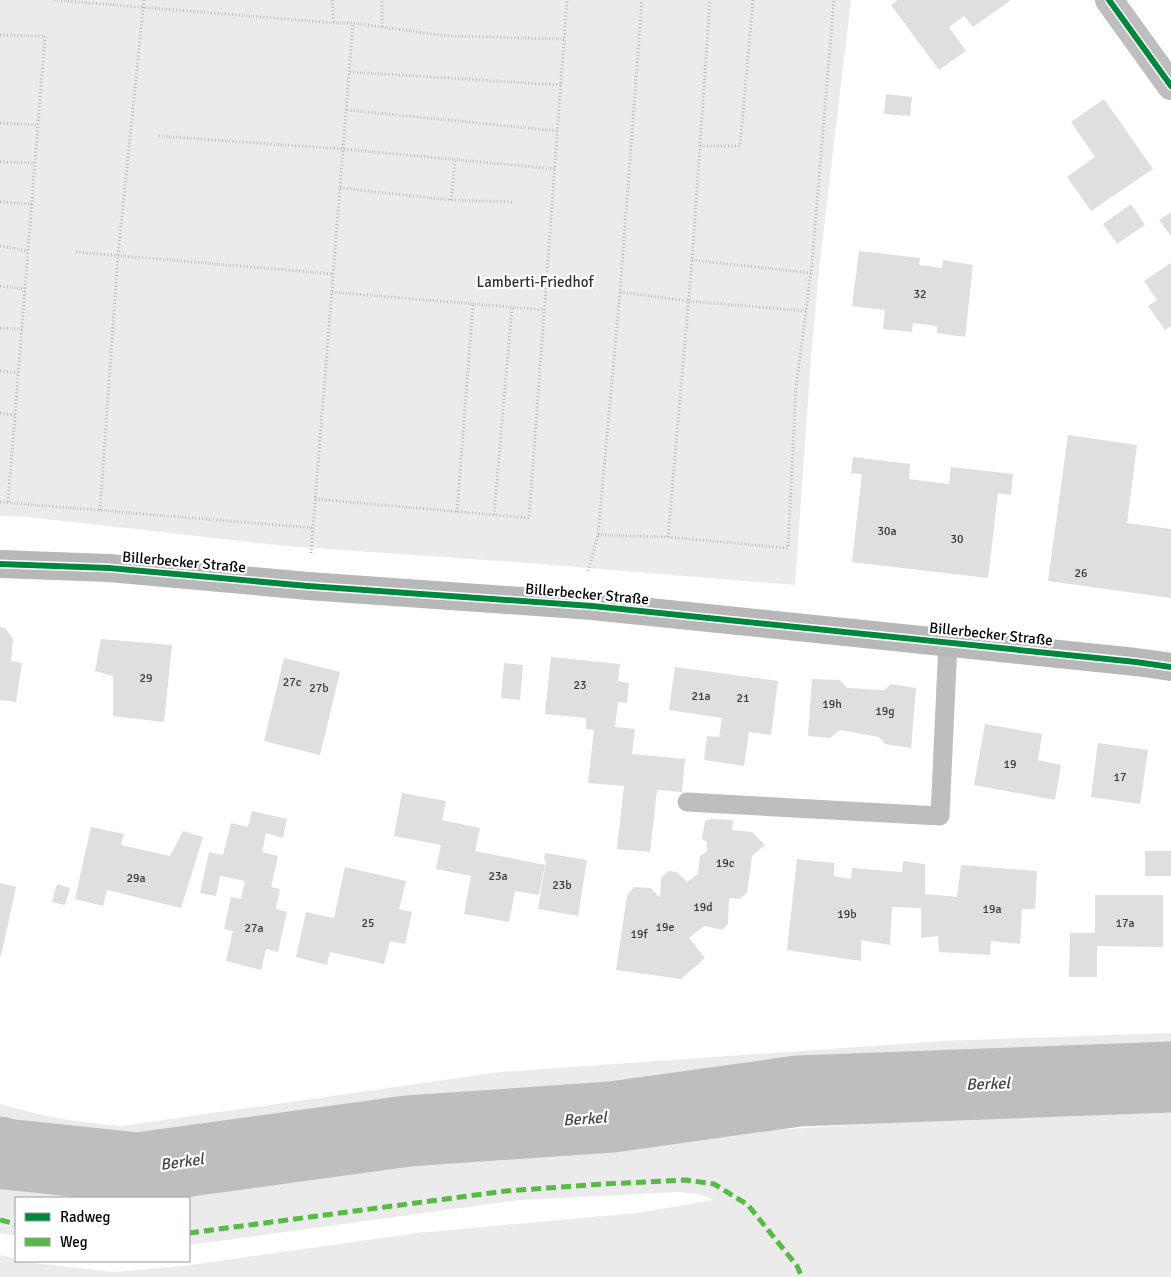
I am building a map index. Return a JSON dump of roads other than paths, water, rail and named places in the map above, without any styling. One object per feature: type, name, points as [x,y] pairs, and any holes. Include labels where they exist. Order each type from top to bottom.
[{"type":"main road","name":"Billerbecker Straße","points":[[0,564],[109,568],[308,586],[592,606],[1171,667]]},
{"type":"street","points":[[1109,0],[1171,86]]},
{"type":"lane","points":[[687,802],[940,816],[948,642]]},
{"type":"waterway","name":"Berkel","points":[[0,1152],[138,1168],[408,1131],[612,1117],[798,1091],[1171,1077]]},
{"type":"park label","name":"Lamberti-Friedhof","points":[[535,282]]}]
